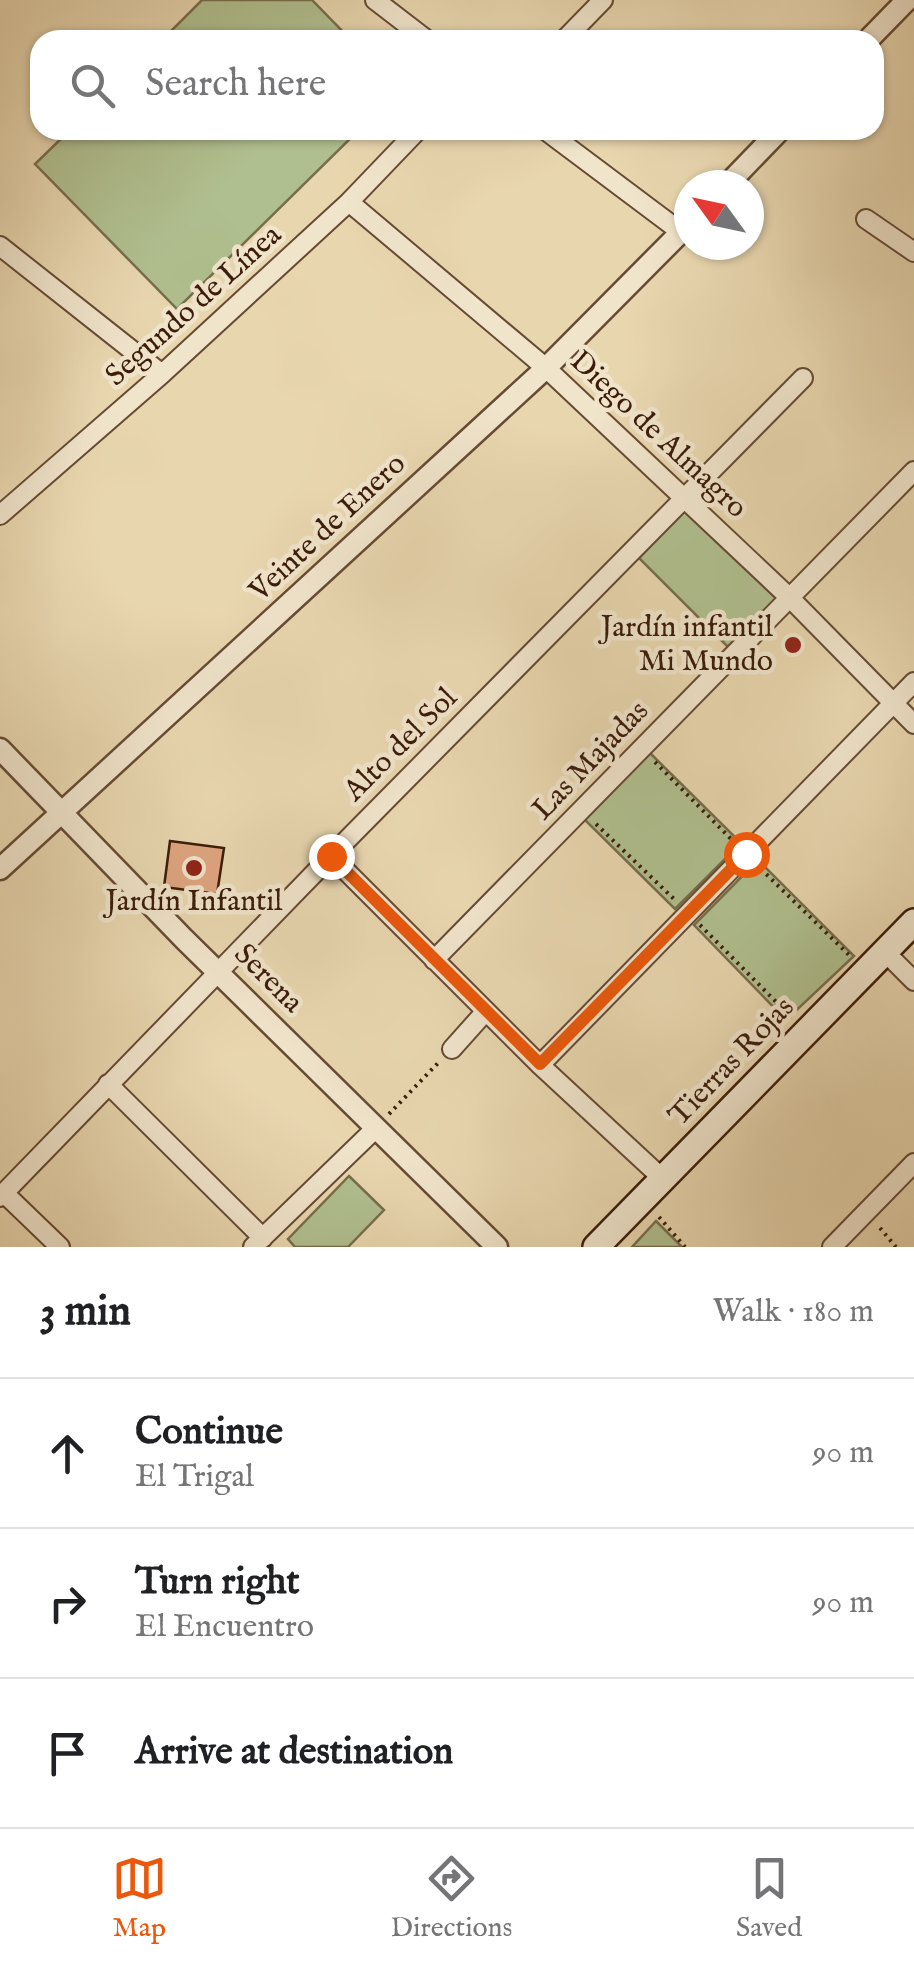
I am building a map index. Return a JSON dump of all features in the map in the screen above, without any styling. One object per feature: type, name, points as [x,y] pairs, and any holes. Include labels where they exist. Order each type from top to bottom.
[{"type":"main road","name":"Tierras Rojas","points":[[596,1247],[914,922]]},
{"type":"street","points":[[374,0],[414,30]]},
{"type":"street","points":[[574,30],[604,0]]},
{"type":"street","points":[[878,30],[907,0]]},
{"type":"street","name":"Segundo de Línea","points":[[2,511],[162,374],[349,202],[408,140]]},
{"type":"street","points":[[559,140],[674,220]]},
{"type":"street","points":[[741,170],[770,140]]},
{"type":"street","name":"Diego de Almagro","points":[[349,202],[546,368],[692,503],[914,724]]},
{"type":"street","points":[[866,219],[914,252]]},
{"type":"street","name":"Veinte de Enero","points":[[0,869],[546,368],[674,239]]},
{"type":"street","points":[[0,246],[162,374]]},
{"type":"street","name":"Alto del Sol","points":[[2,1195],[803,378]]},
{"type":"street","name":"Las Majadas","points":[[434,960],[914,472]]},
{"type":"street","points":[[540,1064],[914,682]]},
{"type":"street","name":"Serena","points":[[0,749],[497,1247]]},
{"type":"street","points":[[331,856],[540,1064],[663,1179]]},
{"type":"street","points":[[884,952],[914,981]]},
{"type":"street","points":[[452,1049],[486,1010]]},
{"type":"street","points":[[108,1084],[258,1243],[376,1128]]},
{"type":"street","points":[[832,1247],[914,1164]]},
{"type":"street","points":[[2,1195],[60,1247]]},
{"type":"path","points":[[376,1128],[452,1049]]},
{"type":"path","points":[[643,1199],[685,1247]]},
{"type":"path","points":[[866,1211],[896,1247]]},
{"type":"green space","points":[[202,0],[312,0],[341,30],[172,30]]},
{"type":"green space","points":[[60,140],[349,140],[177,309],[35,164]]},
{"type":"green space","points":[[684,511],[779,601],[730,649],[639,558]]},
{"type":"green space","points":[[650,753],[741,843],[675,909],[583,818]]},
{"type":"green space","points":[[758,860],[854,956],[786,1020],[694,925]]},
{"type":"green space","points":[[349,1176],[384,1210],[348,1247],[295,1247],[288,1239]]},
{"type":"green space","points":[[656,1221],[682,1247],[632,1247]]},
{"type":"building","name":"Jardín Infantil","points":[[170,841],[224,848],[217,894],[164,887]]},
{"type":"place","name":"Jardín infantil Mi Mundo","points":[[793,645]]},
{"type":"place","name":"Jardín Infantil","points":[[194,868]]},
{"type":"route","points":[[331,856],[540,1064],[746,854]]}]
